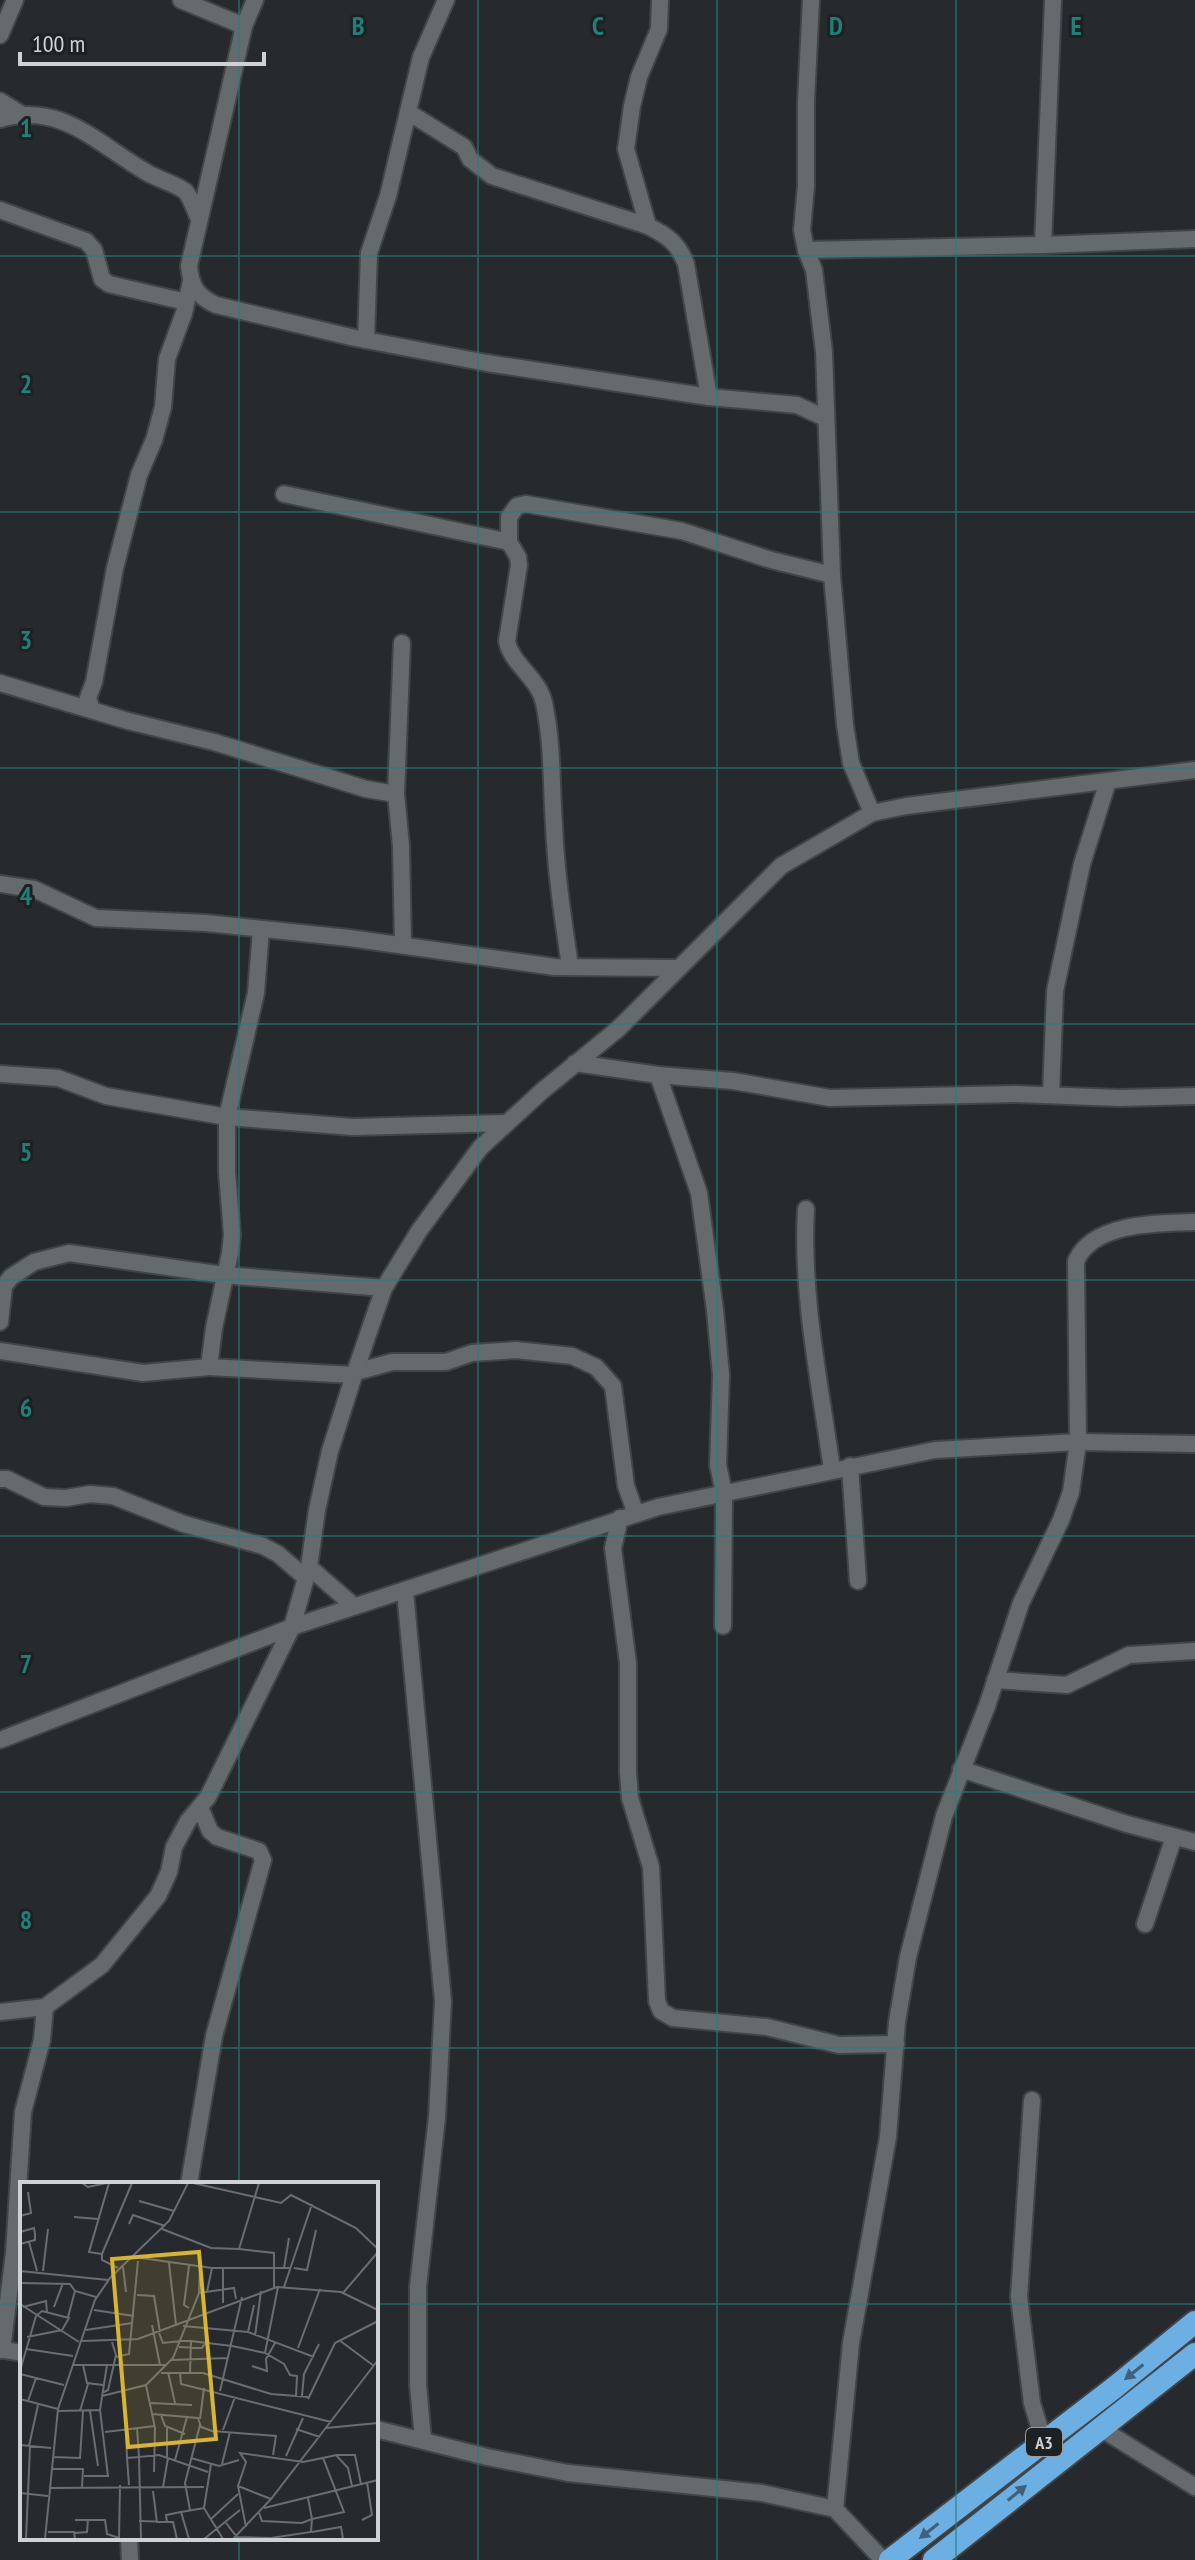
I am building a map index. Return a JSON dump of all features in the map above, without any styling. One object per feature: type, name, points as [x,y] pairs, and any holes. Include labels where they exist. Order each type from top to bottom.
[{"type":"highway","name":"A3","points":[[890,2560],[1195,2322]]},
{"type":"highway","name":"A3","points":[[934,2560],[1195,2354]]},
{"type":"street","points":[[0,35],[15,0]]},
{"type":"street","points":[[181,0],[244,26]]},
{"type":"street","points":[[255,0],[244,26],[189,266],[195,292],[205,300],[366,340],[487,363],[709,397],[797,405],[825,418]]},
{"type":"street","points":[[366,340],[369,253],[388,196],[421,57],[446,0]]},
{"type":"street","points":[[648,226],[626,149],[635,92],[659,29],[660,0]]},
{"type":"street","points":[[811,0],[802,230],[814,270],[824,352],[832,575],[851,763],[872,813]]},
{"type":"street","points":[[1043,245],[1053,0]]},
{"type":"street","points":[[0,101],[21,114]]},
{"type":"street","points":[[408,112],[464,147],[470,159],[492,176],[648,226],[671,238],[686,264],[709,397]]},
{"type":"street","points":[[0,119],[21,114],[55,119],[85,130],[148,173],[186,192],[199,219]]},
{"type":"street","points":[[186,192],[206,187]]},
{"type":"street","points":[[0,210],[86,241],[94,250],[102,279],[109,284],[185,308],[205,300]]},
{"type":"street","points":[[806,250],[1195,239]]},
{"type":"street","points":[[84,704],[94,682],[115,568],[139,475],[154,440],[163,407],[167,359],[191,281]]},
{"type":"street","points":[[797,405],[824,387]]},
{"type":"street","points":[[284,494],[509,542]]},
{"type":"street","points":[[570,966],[558,885],[552,748],[544,699],[538,686],[509,649],[507,641],[519,565],[509,542],[509,517],[517,506],[526,504],[682,531],[771,560],[832,575]]},
{"type":"street","points":[[402,643],[396,794],[401,846],[403,944]]},
{"type":"street","points":[[0,683],[84,704],[366,789],[396,794]]},
{"type":"street","points":[[0,2012],[45,2007],[102,1965],[153,1904],[169,1872],[174,1847],[188,1821],[208,1797],[292,1627],[308,1573],[330,1451],[384,1288],[419,1231],[480,1148],[618,1029],[781,866],[872,813],[906,806],[1195,770]]},
{"type":"street","points":[[1051,1095],[1055,991],[1082,864],[1108,781]]},
{"type":"street","points":[[0,884],[34,889],[96,918],[261,929],[403,944],[507,961],[570,966],[677,968]]},
{"type":"street","points":[[209,1367],[232,1235],[227,1117],[256,993],[261,929]]},
{"type":"street","points":[[575,1063],[658,1075],[733,1081],[830,1098],[1195,1096]]},
{"type":"street","points":[[0,1074],[58,1078],[106,1096],[227,1117],[353,1127],[507,1123]]},
{"type":"street","points":[[658,1075],[699,1193],[721,1375],[718,1465],[724,1493],[723,1626]]},
{"type":"street","points":[[806,1209],[804,1249],[809,1309],[832,1470]]},
{"type":"street","points":[[835,2509],[851,2343],[888,2137],[908,1957],[944,1816],[1021,1603],[1071,1492],[1078,1442],[1076,1261],[1081,1250],[1094,1238],[1111,1232],[1153,1223],[1195,1222]]},
{"type":"street","points":[[0,1322],[4,1286],[11,1277],[34,1262],[69,1253],[224,1275],[384,1288]]},
{"type":"street","points":[[366,1340],[392,1362]]},
{"type":"street","points":[[0,1351],[143,1373],[209,1367],[355,1374],[392,1362],[446,1362],[472,1353],[516,1350],[572,1356],[596,1367],[613,1386],[626,1486],[628,1516],[613,1548],[628,1663],[630,1798],[651,1867],[657,2001],[661,2011],[673,2018],[767,2027],[839,2045],[896,2044]]},
{"type":"street","points":[[0,1740],[292,1627],[628,1516],[935,1450],[1078,1442],[1195,1444]]},
{"type":"street","points":[[850,1466],[858,1581]]},
{"type":"street","points":[[0,1479],[7,1479],[44,1497],[113,1496],[184,1524],[263,1546],[354,1606]]},
{"type":"street","points":[[586,1530],[613,1548]]},
{"type":"street","points":[[405,1591],[443,2001],[437,2117],[418,2287],[418,2384],[423,2440]]},
{"type":"street","points":[[995,1680],[1067,1685],[1129,1655],[1195,1651]]},
{"type":"street","points":[[961,1769],[1127,1824],[1195,1842]]},
{"type":"street","points":[[189,2182],[217,2023],[263,1860],[259,1851],[217,1837],[210,1831],[200,1807]]},
{"type":"street","points":[[1145,1924],[1174,1837]]},
{"type":"street","points":[[1,2349],[14,2253],[23,2112],[38,2059],[45,2007]]},
{"type":"street","points":[[1032,2100],[1019,2297],[1032,2403],[1044,2442]]},
{"type":"street","points":[[1100,2428],[1195,2487]]},
{"type":"street","points":[[378,2429],[487,2457],[568,2473],[762,2493],[835,2509],[883,2560]]},
{"type":"street","points":[[129,2540],[130,2560]]}]
